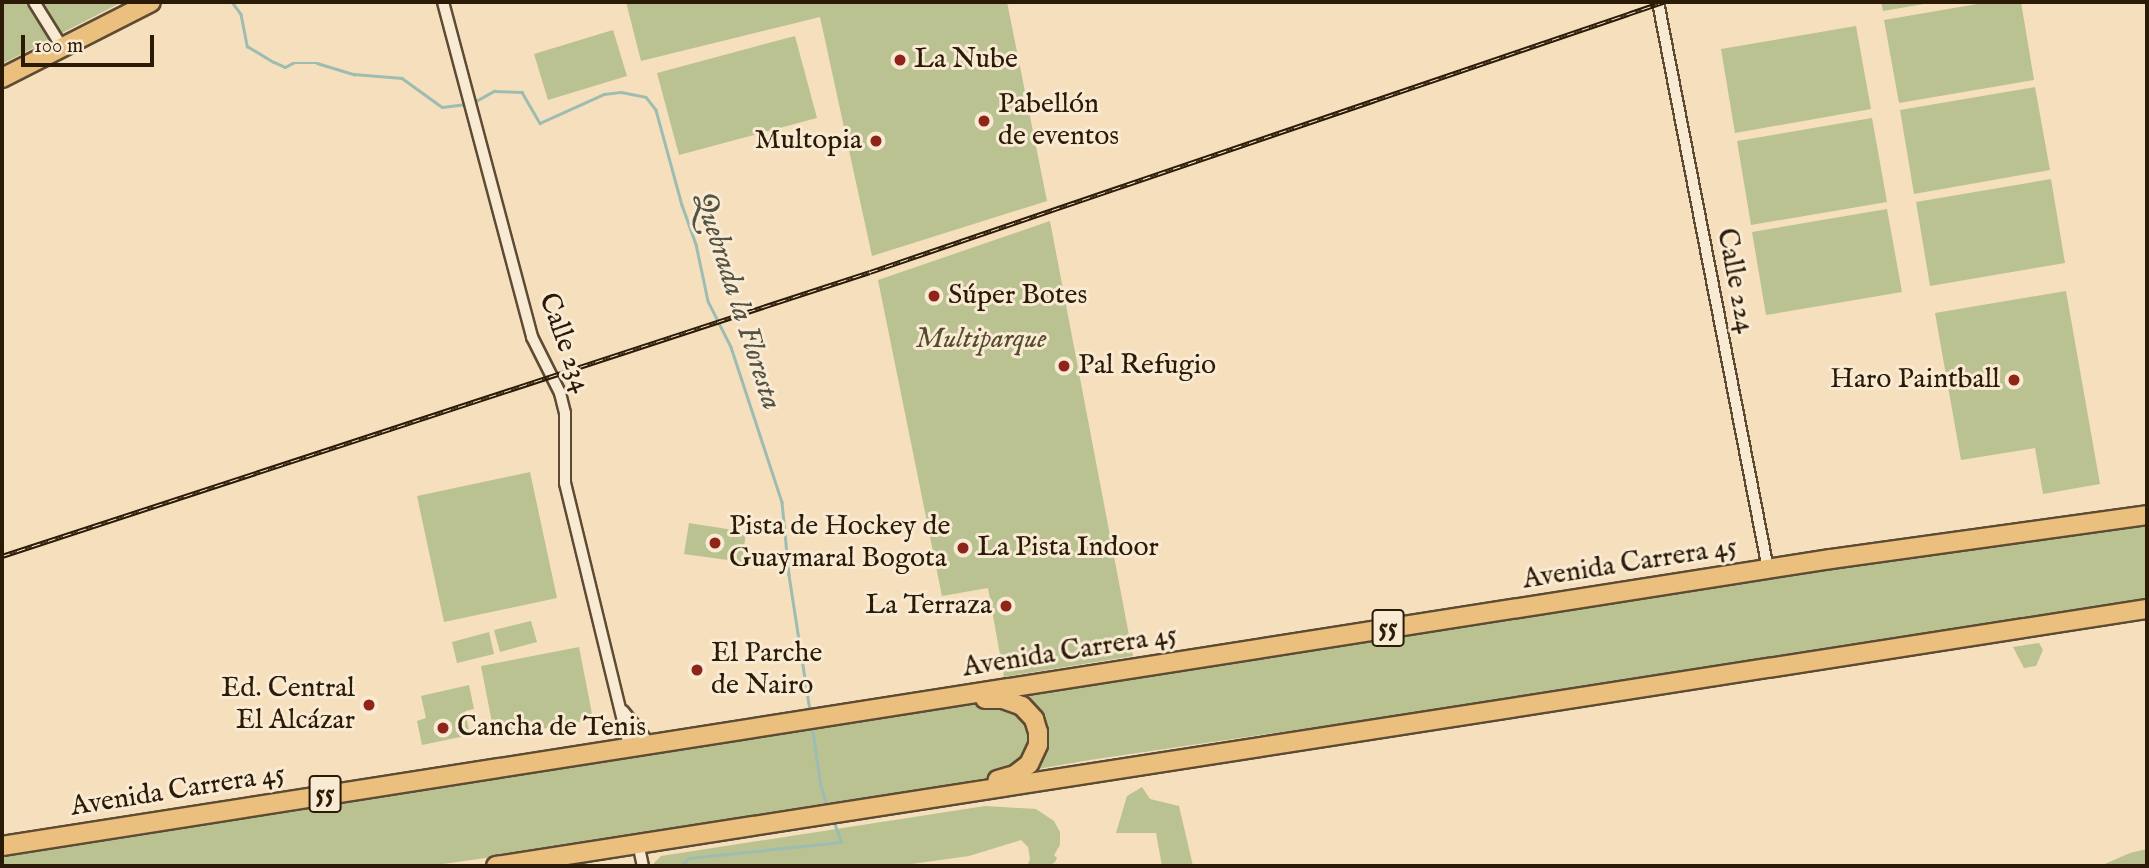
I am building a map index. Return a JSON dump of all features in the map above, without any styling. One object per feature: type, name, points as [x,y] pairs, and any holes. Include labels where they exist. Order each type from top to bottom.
[{"type":"main road","points":[[2,78],[150,2]]},
{"type":"main road","name":"Avenida Carrera 45","points":[[2,847],[629,745],[923,702],[1768,569],[2147,515]]},
{"type":"main road","points":[[496,866],[2147,609]]},
{"type":"main road","points":[[923,702],[983,699],[1014,702],[1034,719],[1039,738],[1030,764],[1014,775],[930,797]]},
{"type":"street","points":[[34,2],[62,47]]},
{"type":"street","name":"Calle 234","points":[[443,2],[532,337],[561,393],[565,413],[565,483],[629,745]]},
{"type":"street","name":"Calle 224","points":[[1658,2],[1768,569]]},
{"type":"street","points":[[621,709],[649,743]]},
{"type":"street","points":[[638,843],[643,866]]},
{"type":"green space","points":[[2,2],[122,2],[2,64]]},
{"type":"green space","name":"Multiparque","points":[[626,2],[1007,2],[1047,201],[872,256],[820,17],[641,61]]},
{"type":"green space","points":[[1881,2],[1936,2],[1883,11]]},
{"type":"green space","points":[[1989,2],[2021,2],[2034,80],[1899,103],[1884,20]]},
{"type":"green space","points":[[1856,26],[1871,109],[1735,133],[1721,49]]},
{"type":"green space","points":[[613,30],[627,76],[548,100],[534,54]]},
{"type":"green space","points":[[795,36],[817,118],[679,155],[657,73]]},
{"type":"green space","points":[[2035,87],[2050,170],[1914,194],[1900,110]]},
{"type":"green space","points":[[1872,118],[1887,202],[1751,225],[1737,141]]},
{"type":"green space","points":[[2051,179],[2065,263],[1930,286],[1916,202]]},
{"type":"green space","points":[[1887,209],[1902,292],[1766,315],[1752,232]]},
{"type":"green space","name":"Multiparque","points":[[1050,221],[1133,656],[1004,677],[988,588],[942,596],[878,280]]},
{"type":"green space","name":"Haro Paintball","points":[[2066,291],[2100,484],[2043,494],[2035,448],[1961,460],[1935,313]]},
{"type":"green space","points":[[530,472],[557,598],[444,622],[417,496]]},
{"type":"green space","points":[[2147,521],[2147,602],[2045,614],[1575,689],[1090,760],[698,828],[429,866],[2,866],[2,857],[82,841],[1781,574]]},
{"type":"green space","name":"Pista de Hockey de Guaymaral Bogota","points":[[689,523],[746,532],[742,562],[684,554]]},
{"type":"green space","points":[[531,621],[537,642],[500,652],[494,630]]},
{"type":"green space","points":[[489,632],[494,654],[457,663],[452,642]]},
{"type":"green space","points":[[2039,643],[2043,650],[2036,666],[2024,668],[2013,647]]},
{"type":"green space","points":[[579,647],[593,719],[495,738],[481,666]]},
{"type":"green space","points":[[469,685],[474,709],[465,711],[470,735],[422,745],[417,721],[426,718],[421,696]]},
{"type":"green space","points":[[1142,787],[1150,799],[1179,806],[1193,866],[1162,866],[1156,833],[1116,833],[1127,796]]},
{"type":"green space","points":[[985,806],[1036,809],[1054,821],[1060,832],[1060,845],[1054,855],[1057,858],[1055,862],[1050,866],[1027,866],[1030,859],[1028,847],[1021,840],[969,856],[897,866],[654,866],[661,856]]},
{"type":"green space","points":[[2147,849],[2147,866],[2100,866],[2130,853]]},
{"type":"waterway","name":"Quebrada la Floresta","points":[[232,2],[241,14],[247,46],[285,67],[293,63],[317,63],[354,74],[402,78],[442,107],[468,104]]},
{"type":"waterway","name":"Quebrada la Floresta","points":[[474,102],[494,91],[522,92],[540,123],[604,94],[621,92],[646,97],[656,110],[682,205],[696,244],[708,301],[731,347],[782,502],[789,575],[810,711]]},
{"type":"waterway","name":"Quebrada la Floresta","points":[[812,725],[821,786],[828,807]]},
{"type":"waterway","name":"Quebrada la Floresta","points":[[681,866],[689,858],[841,842],[833,820]]},
{"type":"railway","points":[[2,556],[870,272],[1663,2]]},
{"type":"place","name":"La Nube","points":[[900,60]]},
{"type":"place","name":"Pabellón de eventos","points":[[984,121]]},
{"type":"place","name":"Multopia","points":[[876,141]]},
{"type":"place","name":"Súper Botes","points":[[934,296]]},
{"type":"place","name":"Pal Refugio","points":[[1064,366]]},
{"type":"place","name":"Haro Paintball","points":[[2014,380]]},
{"type":"place","name":"Pista de Hockey de Guaymaral Bogota","points":[[715,543]]},
{"type":"place","name":"La Pista Indoor","points":[[963,548]]},
{"type":"place","name":"La Terraza","points":[[1006,606]]},
{"type":"place","name":"El Parche de Nairo","points":[[697,670]]},
{"type":"place","name":"Ed. Central El Alcázar","points":[[369,705]]},
{"type":"place","name":"Cancha de Tenis","points":[[443,728]]}]
